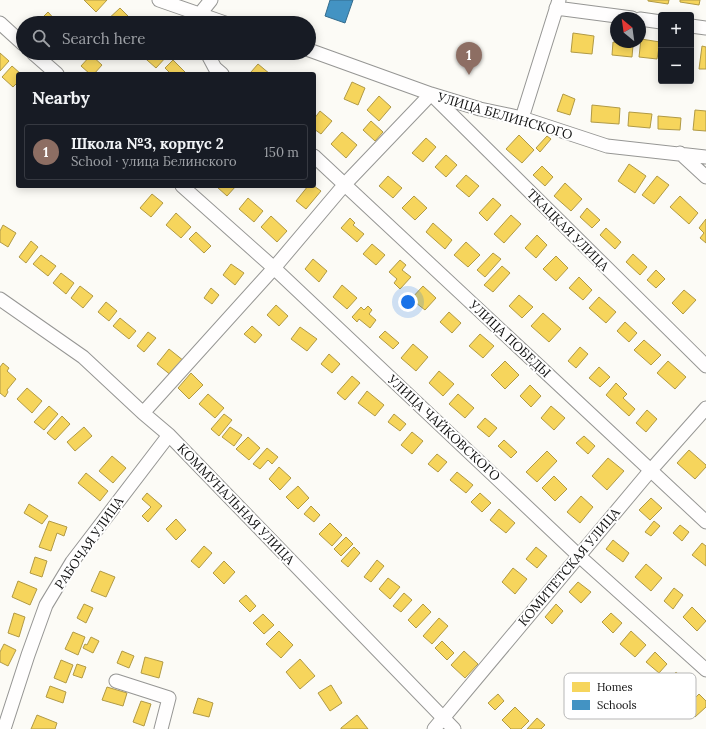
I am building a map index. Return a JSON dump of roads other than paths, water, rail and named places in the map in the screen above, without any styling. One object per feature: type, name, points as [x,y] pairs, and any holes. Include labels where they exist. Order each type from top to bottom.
[{"type":"street","points":[[159,0],[193,16]]},
{"type":"street","points":[[201,16],[211,0]]},
{"type":"street","points":[[522,118],[558,4],[610,14]]},
{"type":"street","points":[[646,20],[658,22]]},
{"type":"street","points":[[0,23],[16,38]]},
{"type":"street","points":[[694,26],[706,28]]},
{"type":"street","name":"УЛИЦА БЕЛИНСКОГО","points":[[316,53],[431,94],[480,109],[522,118],[607,146],[706,157]]},
{"type":"street","points":[[42,60],[55,72]]},
{"type":"street","points":[[211,60],[215,68],[220,72]]},
{"type":"street","points":[[143,413],[274,268],[345,184],[431,94]]},
{"type":"street","name":"ТКАЦКАЯ УЛИЦА","points":[[431,94],[706,366]]},
{"type":"street","points":[[680,153],[706,177]]},
{"type":"street","name":"УЛИЦА ПОБЕДЫ","points":[[316,158],[706,522]]},
{"type":"street","name":"УЛИЦА ЧАЙКОВСКОГО","points":[[184,188],[274,268],[578,555],[706,670]]},
{"type":"street","name":"КОММУНАЛЬНАЯ УЛИЦА","points":[[0,299],[83,357],[169,435],[454,729]]},
{"type":"street","name":"КОМИТЕТСКАЯ УЛИЦА","points":[[434,729],[578,555],[706,408]]},
{"type":"street","name":"РАБОЧАЯ УЛИЦА","points":[[4,729],[28,654],[46,605],[72,562],[169,435]]},
{"type":"street","points":[[116,681],[169,698],[161,729]]},
{"type":"place","name":"Школа №3, корпус 2","points":[[469,75]]}]
